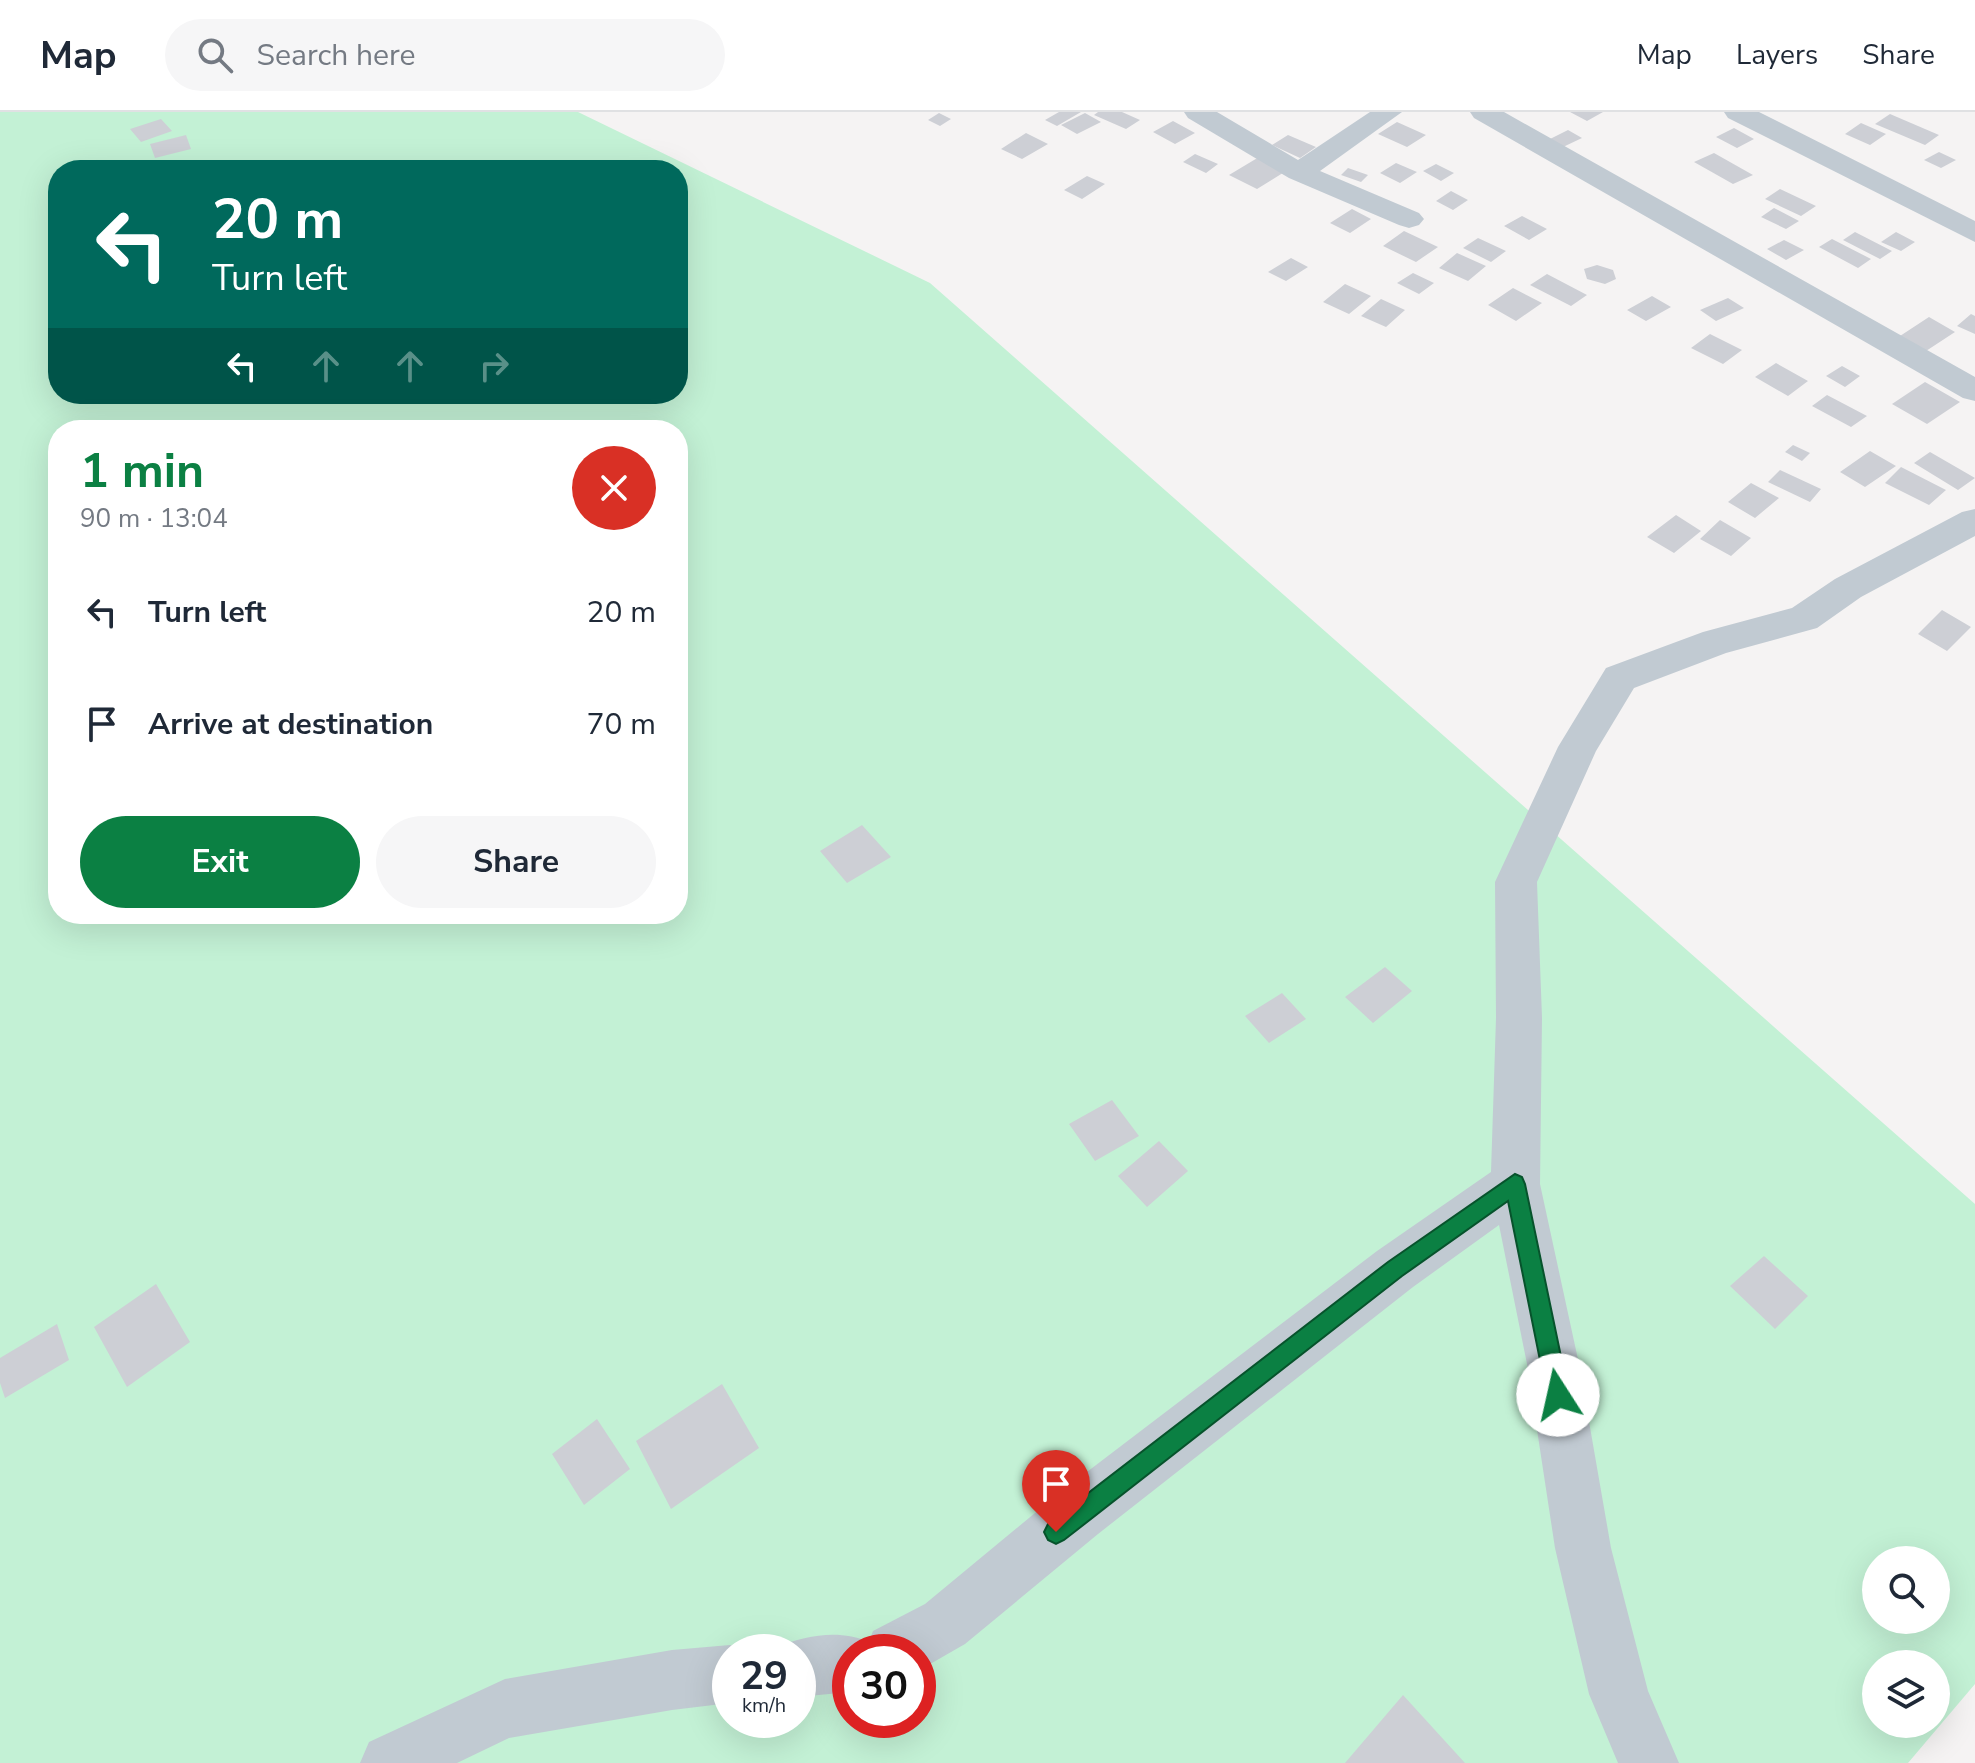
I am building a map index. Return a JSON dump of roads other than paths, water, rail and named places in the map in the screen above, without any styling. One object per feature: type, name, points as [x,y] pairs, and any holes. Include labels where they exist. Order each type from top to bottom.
[{"type":"street","points":[[1198,112],[1299,172],[1409,219]]},
{"type":"street","points":[[1299,172],[1388,112]]},
{"type":"street","points":[[1484,112],[1975,391]]},
{"type":"street","points":[[1738,112],[1975,233]]},
{"type":"street","points":[[1649,1763],[1619,1694],[1583,1548],[1553,1364],[1515,1184],[1519,1018],[1516,882],[1578,747],[1620,678],[1716,642],[1804,618],[1848,588],[1975,521]]},
{"type":"street","points":[[927,1634],[945,1624],[1078,1514],[1334,1316],[1515,1184]]},
{"type":"street","points":[[390,1763],[505,1709],[712,1676]]}]
